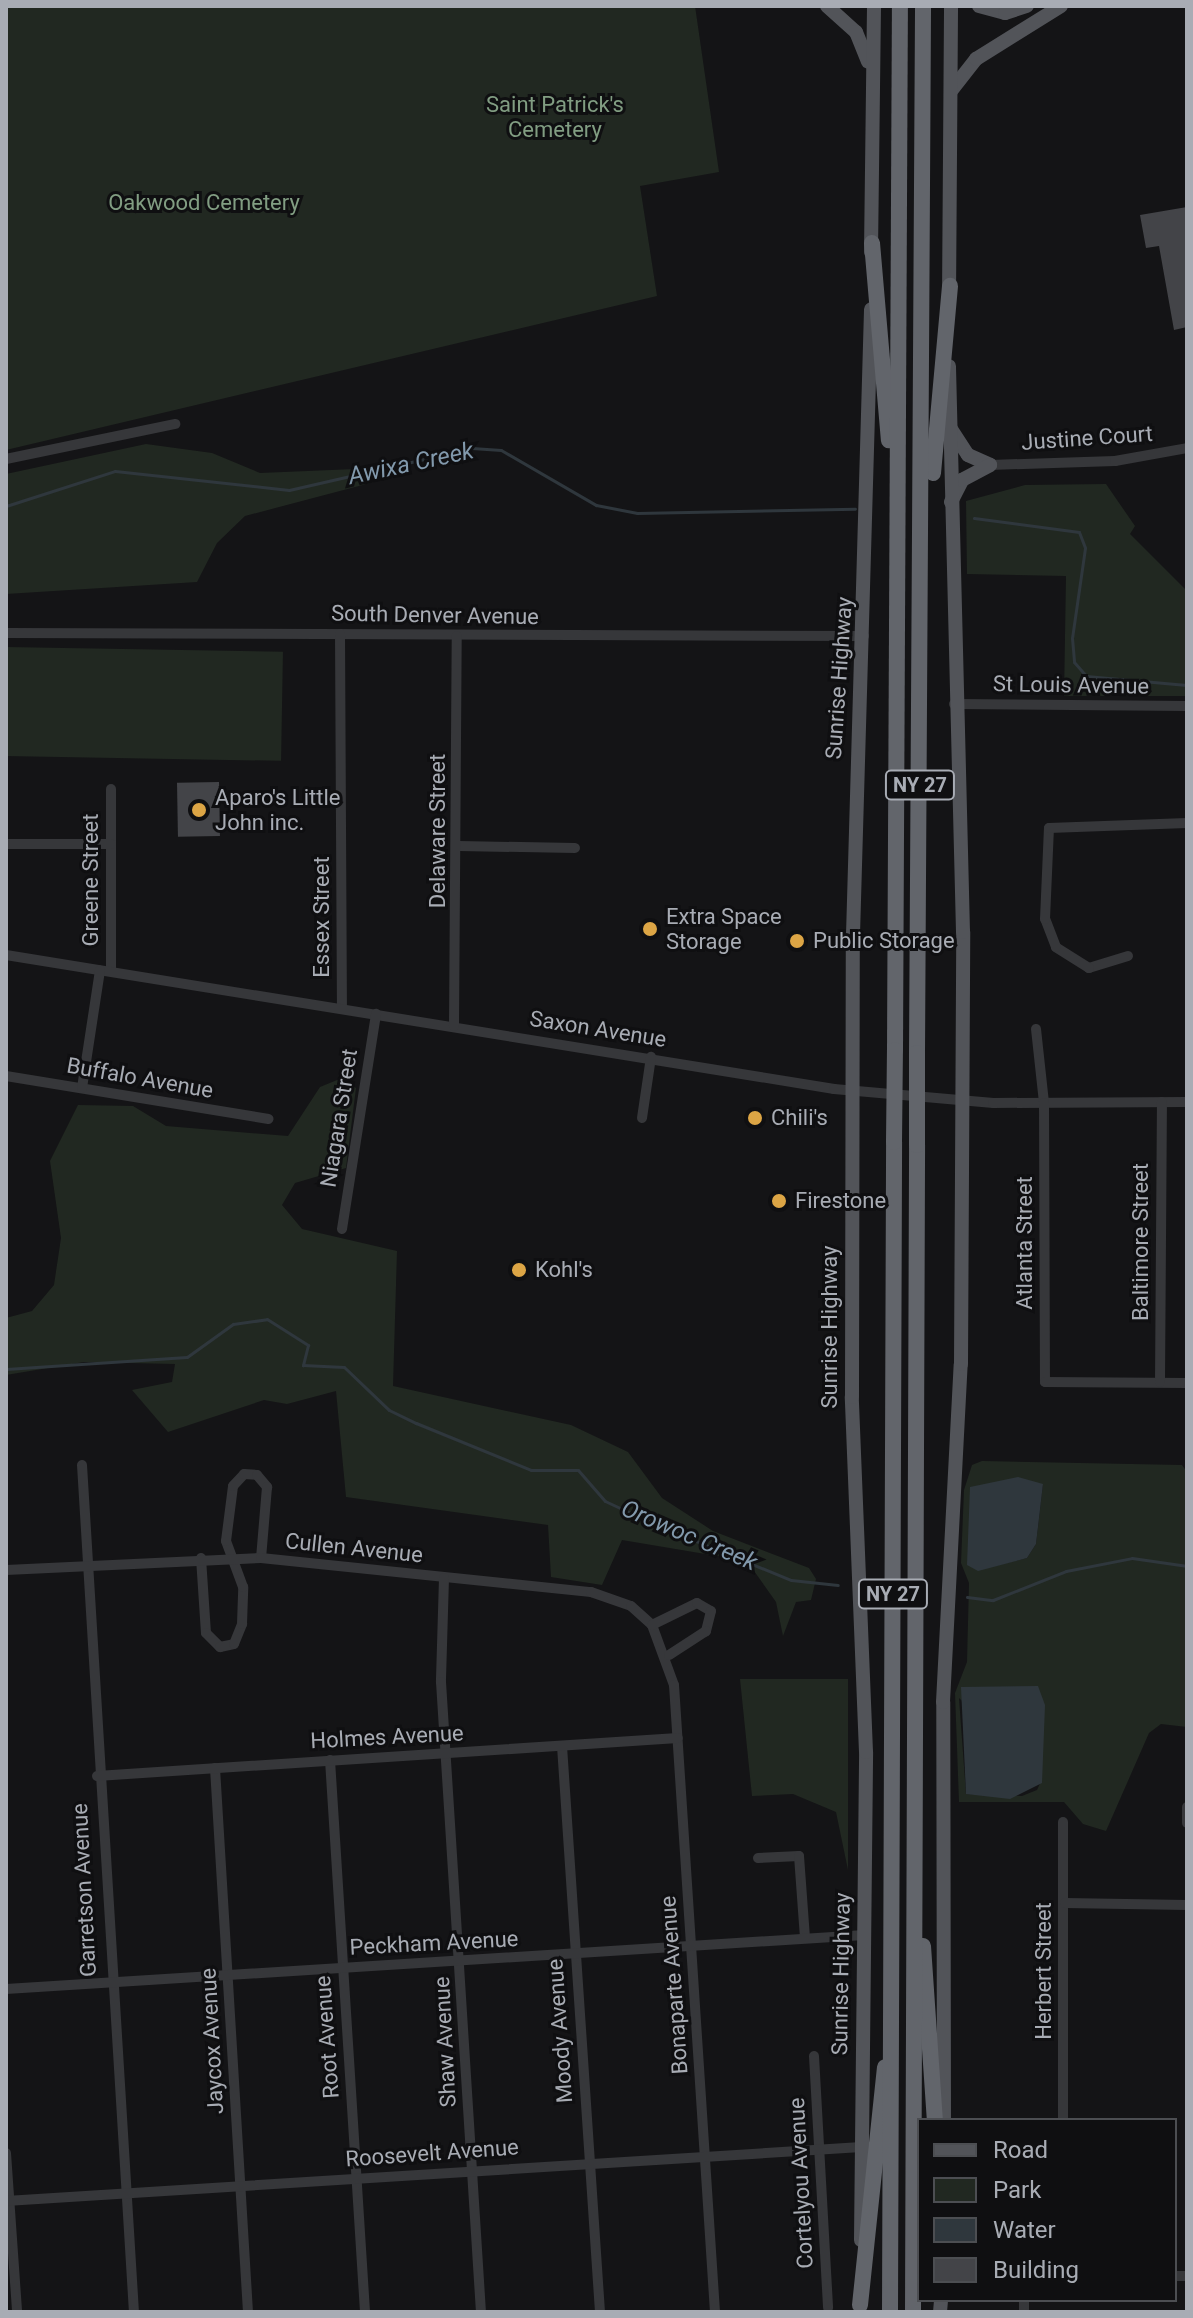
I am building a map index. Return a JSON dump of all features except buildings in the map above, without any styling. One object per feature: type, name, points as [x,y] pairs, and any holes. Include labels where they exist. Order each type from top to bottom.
[{"type":"highway","name":"NY 27","points":[[890,2312],[900,6]]},
{"type":"highway","name":"NY 27","points":[[913,2312],[923,6]]},
{"type":"highway","points":[[872,243],[898,514]]},
{"type":"highway","points":[[923,517],[950,286]]},
{"type":"highway","points":[[915,1884],[935,2118]]},
{"type":"highway","points":[[860,2309],[879,2090],[891,2046]]},
{"type":"main road","points":[[827,6],[860,37],[871,80]]},
{"type":"main road","name":"Sunrise Highway","points":[[860,2309],[864,1935],[853,1091],[855,786],[864,636],[874,6]]},
{"type":"main road","points":[[944,2118],[943,1702],[960,1393],[962,1101],[949,506],[951,6]]},
{"type":"main road","points":[[979,6],[1005,13],[1027,6]]},
{"type":"main road","points":[[951,91],[976,59],[1061,6]]},
{"type":"main road","points":[[949,424],[962,449],[990,465]]},
{"type":"main road","points":[[949,506],[962,480],[990,465]]},
{"type":"street","points":[[6,459],[175,424]]},
{"type":"street","name":"Justine Court","points":[[990,465],[1115,461],[1187,448]]},
{"type":"street","name":"South Denver Avenue","points":[[6,633],[864,636]]},
{"type":"street","name":"Essex Street","points":[[340,634],[342,1009]]},
{"type":"street","name":"Delaware Street","points":[[454,1026],[459,846],[457,636]]},
{"type":"street","name":"St Louis Avenue","points":[[954,704],[1187,706]]},
{"type":"street","name":"Greene Street","points":[[82,1088],[106,971],[111,789]]},
{"type":"street","points":[[1128,956],[1089,968],[1056,947],[1045,919],[1049,828],[1187,823]]},
{"type":"street","points":[[6,844],[111,844]]},
{"type":"street","points":[[459,846],[575,848]]},
{"type":"street","name":"Saxon Avenue","points":[[6,955],[853,1091],[962,1101],[1187,1102]]},
{"type":"street","name":"Niagara Street","points":[[342,1229],[376,1014]]},
{"type":"street","name":"Atlanta Street","points":[[1036,1029],[1044,1103],[1045,1382],[1160,1382]]},
{"type":"street","points":[[642,1118],[651,1057]]},
{"type":"street","name":"Buffalo Avenue","points":[[6,1076],[268,1119]]},
{"type":"street","name":"Baltimore Street","points":[[1160,1382],[1162,1102]]},
{"type":"street","points":[[1160,1382],[1187,1383]]},
{"type":"street","name":"Garretson Avenue","points":[[82,1465],[84,1565],[134,2312]]},
{"type":"street","points":[[201,1558],[206,1633],[228,1647],[238,1637],[243,1607],[227,1521],[233,1486],[244,1474],[257,1475],[267,1487],[261,1558]]},
{"type":"street","name":"Cullen Avenue","points":[[6,1570],[201,1558],[261,1558],[612,1596],[652,1625],[669,1655]]},
{"type":"street","name":"Shaw Avenue","points":[[444,1578],[446,1754],[481,2312]]},
{"type":"street","points":[[652,1625],[697,1603],[711,1611],[706,1631],[669,1655]]},
{"type":"street","name":"Bonaparte Avenue","points":[[669,1655],[678,1738],[715,2312]]},
{"type":"street","name":"Holmes Avenue","points":[[97,1776],[678,1738]]},
{"type":"street","name":"Moody Avenue","points":[[562,1746],[600,2312]]},
{"type":"street","name":"Root Avenue","points":[[330,1760],[365,2312]]},
{"type":"street","name":"Jaycox Avenue","points":[[215,1768],[248,2312]]},
{"type":"street","points":[[1187,1807],[1187,1823]]},
{"type":"street","name":"Herbert Street","points":[[1063,1822],[1063,2118]]},
{"type":"street","points":[[758,1858],[799,1856],[805,1937]]},
{"type":"street","points":[[1065,1903],[1187,1905]]},
{"type":"street","name":"Peckham Avenue","points":[[6,1989],[864,1935]]},
{"type":"street","name":"Cortelyou Avenue","points":[[814,2056],[828,2308]]},
{"type":"street","name":"Roosevelt Avenue","points":[[8,2201],[820,2145],[861,2147]]},
{"type":"street","points":[[6,2153],[17,2312]]},
{"type":"green space","name":"Oakwood Cemetery","points":[[6,6],[695,6],[719,172],[640,186],[657,296],[6,450]]},
{"type":"green space","points":[[146,444],[212,453],[260,473],[379,468],[374,482],[245,516],[217,543],[197,582],[6,594],[6,474]]},
{"type":"green space","points":[[1106,484],[1135,526],[1130,534],[1187,591],[1187,696],[1064,696],[1066,576],[967,574],[966,501],[1025,485]]},
{"type":"green space","points":[[6,647],[283,652],[281,761],[6,756]]},
{"type":"green space","points":[[342,1078],[356,1088],[346,1168],[295,1183],[282,1205],[302,1229],[397,1251],[393,1386],[571,1425],[628,1452],[662,1498],[713,1531],[809,1568],[816,1579],[811,1600],[796,1602],[783,1636],[776,1602],[747,1561],[622,1540],[602,1585],[551,1577],[548,1525],[346,1497],[336,1391],[287,1404],[264,1400],[168,1432],[132,1390],[172,1382],[175,1364],[84,1362],[6,1375],[6,1318],[32,1311],[54,1285],[61,1238],[50,1161],[78,1105],[133,1106],[166,1126],[288,1136],[320,1087]]},
{"type":"green space","points":[[982,1461],[1182,1465],[1187,1472],[1187,1727],[1161,1724],[1149,1733],[1106,1831],[1083,1824],[1064,1802],[959,1802],[955,1693],[967,1662],[969,1583],[961,1563],[964,1490],[972,1465]],"holes":[[[1043,1484],[1036,1544],[1027,1558],[978,1570]],[[959,1698],[1042,1779],[1037,1790],[1022,1796],[966,1794]]]},
{"type":"green space","points":[[740,1679],[848,1679],[848,1870],[836,1812],[793,1794],[752,1796]]},
{"type":"water","points":[[1018,1477],[1043,1484],[1036,1544],[1027,1558],[978,1571],[967,1565],[970,1487]]},
{"type":"water","points":[[1038,1686],[1045,1705],[1042,1783],[1010,1799],[966,1794],[961,1687]]},
{"type":"waterway","name":"Awixa Creek","points":[[6,506],[115,471],[289,490],[472,448],[501,450],[596,505],[637,513],[855,509]]},
{"type":"waterway","name":"Awixa Creek","points":[[974,518],[1079,532],[1085,548],[1072,638],[1074,662],[1086,676],[1187,685]]},
{"type":"waterway","name":"Orowoc Creek","points":[[6,1369],[187,1357],[233,1324],[267,1319],[308,1345],[303,1365],[344,1367],[389,1410],[416,1423],[531,1470],[578,1470],[605,1501],[650,1522],[791,1580],[838,1585]]},
{"type":"waterway","name":"Orowoc Creek","points":[[967,1597],[993,1600],[1066,1571],[1132,1558],[1187,1566]]},
{"type":"place","name":"Aparo's Little John inc.","points":[[199,810]]},
{"type":"place","name":"Extra Space Storage","points":[[650,929]]},
{"type":"place","name":"Public Storage","points":[[797,941]]},
{"type":"place","name":"Chili's","points":[[755,1118]]},
{"type":"place","name":"Firestone","points":[[779,1201]]},
{"type":"place","name":"Kohl's","points":[[519,1270]]},
{"type":"park label","name":"Saint Patrick's Cemetery","points":[[555,116]]}]
